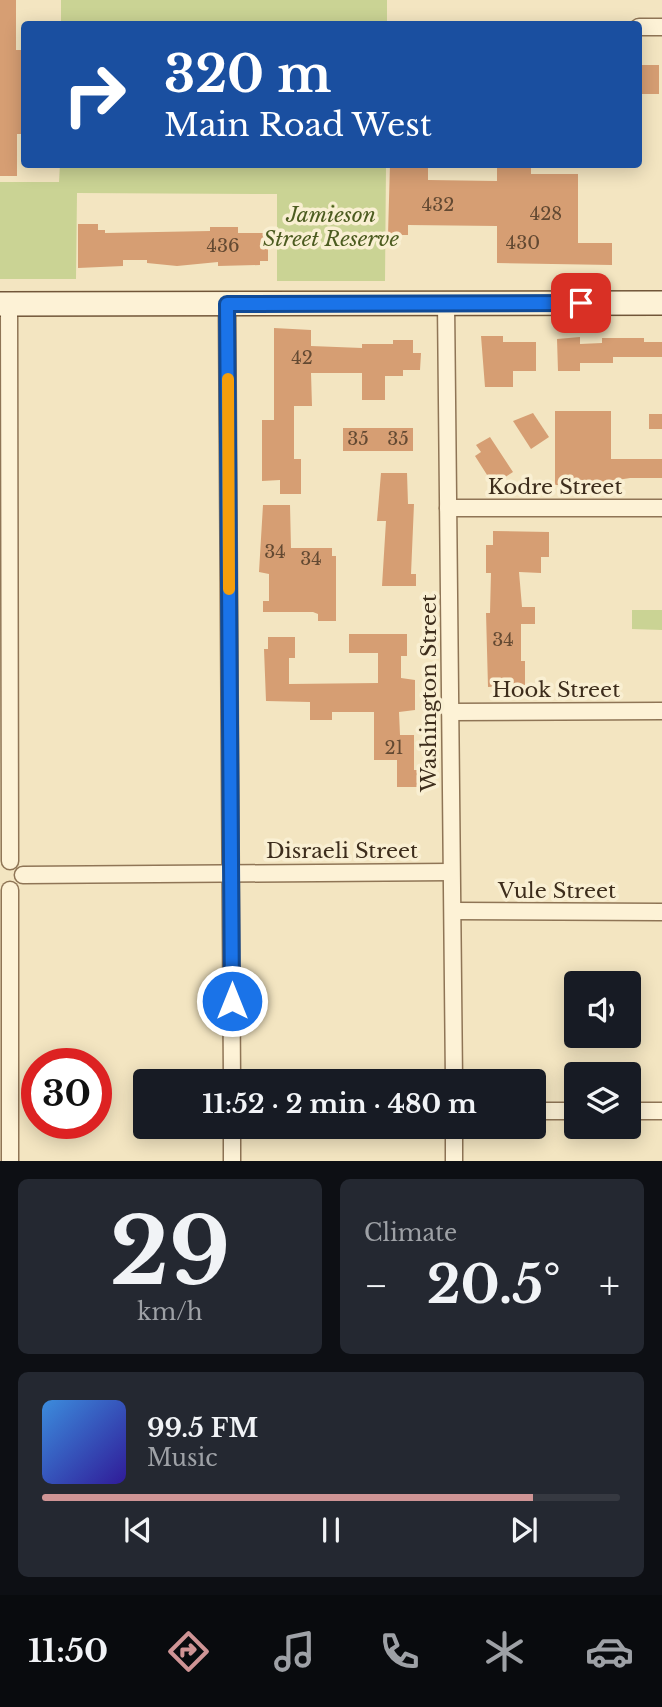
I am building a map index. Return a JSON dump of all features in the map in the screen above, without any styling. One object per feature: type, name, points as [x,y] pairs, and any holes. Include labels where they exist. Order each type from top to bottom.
[{"type":"main road","points":[[4,304],[662,303]]},
{"type":"street","points":[[642,27],[662,27]]},
{"type":"street","name":"Washington Street","points":[[446,303],[454,1069]]},
{"type":"street","points":[[4,304],[5,863],[19,866],[23,875],[20,885],[5,888],[10,1161]]},
{"type":"street","points":[[227,304],[232,1069]]},
{"type":"street","name":"Kodre Street","points":[[448,508],[662,508]]},
{"type":"street","name":"Hook Street","points":[[450,712],[662,711]]},
{"type":"street","name":"Disraeli Street","points":[[23,875],[451,872]]},
{"type":"street","name":"Vule Street","points":[[453,911],[662,912]]},
{"type":"street","points":[[546,1111],[564,1111]]},
{"type":"street","points":[[641,1111],[662,1111]]},
{"type":"street","points":[[232,1139],[232,1161]]},
{"type":"street","points":[[454,1139],[454,1161]]},
{"type":"green space","points":[[61,0],[387,0],[387,21],[61,21]]},
{"type":"green space","name":"Jamieson Street Reserve","points":[[60,168],[386,168],[385,281],[277,281],[277,194],[77,193],[76,279],[0,279],[0,182],[59,182]]},
{"type":"green space","points":[[632,610],[662,610],[662,630],[632,629]]},
{"type":"building","points":[[0,0],[16,0],[16,50],[21,50],[21,134],[17,134],[17,176],[0,176]]},
{"type":"building","points":[[642,65],[659,65],[659,94],[642,94]]},
{"type":"building","points":[[390,168],[428,168],[428,180],[497,181],[497,168],[531,168],[531,174],[578,174],[578,243],[612,243],[612,265],[497,263],[497,226],[408,225],[408,235],[388,235]]},
{"type":"building","points":[[78,224],[98,224],[98,230],[105,230],[105,233],[210,231],[210,227],[238,227],[238,233],[272,233],[272,249],[268,249],[268,261],[260,261],[260,265],[218,266],[218,262],[177,266],[147,263],[147,260],[123,260],[123,266],[78,268]]},
{"type":"building","points":[[274,328],[311,330],[311,346],[362,348],[362,344],[393,344],[393,340],[413,340],[413,353],[421,353],[420,370],[403,370],[403,376],[385,376],[385,400],[362,400],[362,373],[311,373],[312,406],[294,406],[294,459],[301,459],[301,494],[280,494],[280,480],[262,481],[262,420],[274,420]]},
{"type":"building","points":[[481,336],[503,336],[503,342],[536,342],[536,371],[513,371],[513,387],[485,387]]},
{"type":"building","points":[[580,337],[580,344],[602,343],[602,338],[644,338],[644,342],[662,342],[662,357],[613,357],[613,363],[580,363],[580,371],[558,371],[557,339]]},
{"type":"building","points":[[555,411],[611,411],[611,459],[662,459],[662,478],[630,478],[611,481],[611,485],[555,485]]},
{"type":"building","points":[[533,413],[549,437],[531,449],[513,421]]},
{"type":"building","points":[[649,414],[662,414],[662,429],[649,429]]},
{"type":"building","points":[[343,428],[413,428],[413,451],[343,451]]},
{"type":"building","points":[[490,437],[513,472],[499,481],[495,475],[489,478],[475,456],[481,452],[476,445]]},
{"type":"building","points":[[381,473],[407,473],[408,504],[414,504],[411,574],[416,574],[416,586],[382,586],[386,521],[377,521]]},
{"type":"building","points":[[263,505],[290,505],[291,548],[332,548],[332,556],[336,556],[336,621],[318,621],[318,614],[313,612],[263,612],[263,601],[269,601],[269,574],[259,572]]},
{"type":"building","points":[[493,531],[549,532],[549,557],[541,557],[541,573],[519,572],[522,607],[535,607],[535,624],[521,624],[521,661],[525,661],[525,685],[488,687],[486,613],[490,613],[491,573],[486,573],[486,545],[493,545]]},
{"type":"building","points":[[349,634],[407,634],[407,656],[401,656],[401,678],[415,680],[415,710],[399,712],[400,735],[414,735],[414,770],[421,770],[421,787],[397,787],[397,760],[374,760],[374,712],[332,712],[332,720],[310,720],[310,702],[266,701],[264,649],[268,649],[268,637],[295,637],[295,658],[289,658],[289,684],[378,683],[378,653],[349,653]]},
{"type":"slow traffic","points":[[228,379],[229,589]]},
{"type":"route","points":[[232,1001],[227,304],[581,303]]}]
